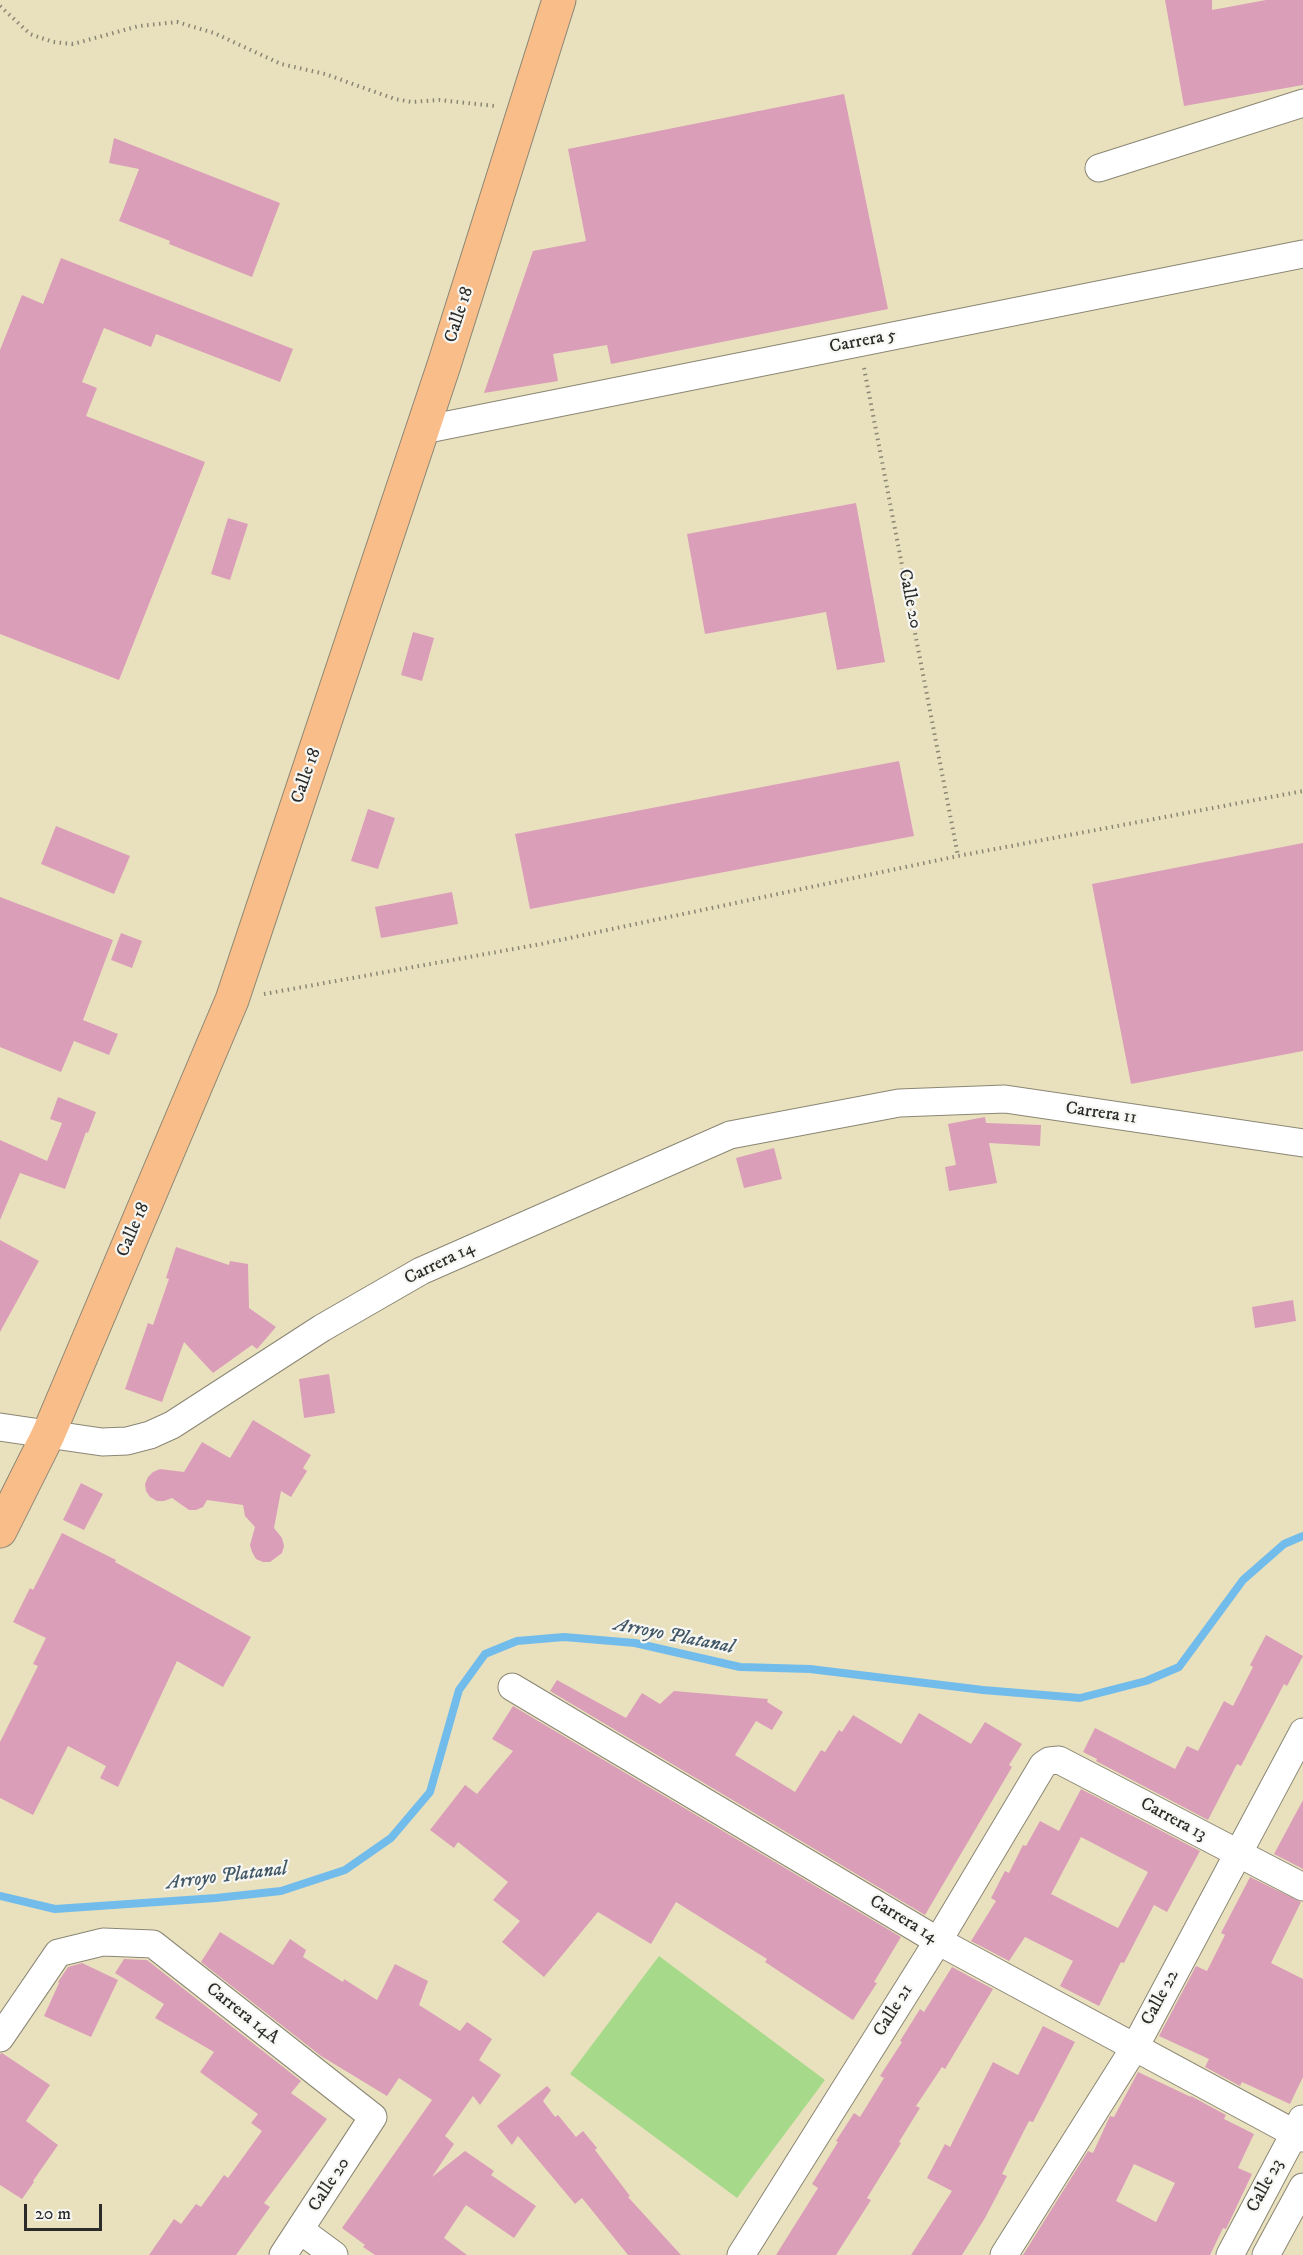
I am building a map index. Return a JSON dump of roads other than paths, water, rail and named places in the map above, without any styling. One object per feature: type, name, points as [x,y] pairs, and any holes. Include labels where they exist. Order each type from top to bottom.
[{"type":"main road","name":"Calle 18","points":[[0,1531],[48,1435],[232,1000],[423,430],[559,0]]},
{"type":"street","points":[[1099,168],[1303,103]]},
{"type":"street","name":"Carrera 5","points":[[423,430],[1303,254]]},
{"type":"street","name":"Carrera 11","points":[[899,1103],[1005,1099],[1303,1143]]},
{"type":"street","name":"Carrera 14","points":[[0,1427],[102,1443],[127,1441],[150,1435],[172,1425],[322,1328],[421,1271],[549,1213],[730,1135],[899,1103]]},
{"type":"street","name":"Carrera 14","points":[[512,1687],[938,1941],[1135,2047],[1300,2129]]},
{"type":"street","name":"Calle 22","points":[[1004,2255],[1135,2047],[1303,1732]]},
{"type":"street","name":"Carrera 13","points":[[1043,1765],[1048,1761],[1059,1760],[1303,1887]]},
{"type":"street","name":"Calle 21","points":[[741,2255],[938,1941],[1043,1765]]},
{"type":"street","name":"Carrera 14A","points":[[0,2038],[58,1953],[103,1942],[153,1944],[372,2115]]},
{"type":"street","name":"Calle 20","points":[[283,2255],[373,2120],[372,2115]]},
{"type":"street","name":"Calle 23","points":[[1230,2255],[1300,2129]]},
{"type":"street","name":"Calle 23","points":[[1266,2255],[1303,2187]]},
{"type":"street","points":[[300,2230],[334,2255]]},
{"type":"waterway","name":"Arroyo Platanal","points":[[0,1896],[55,1909],[216,1898],[281,1891],[345,1870],[391,1838],[430,1792],[459,1690],[485,1654],[517,1641],[564,1637],[635,1643],[740,1667],[810,1669],[983,1690],[1080,1698],[1146,1681],[1179,1667],[1243,1580],[1284,1544],[1303,1536]]}]
